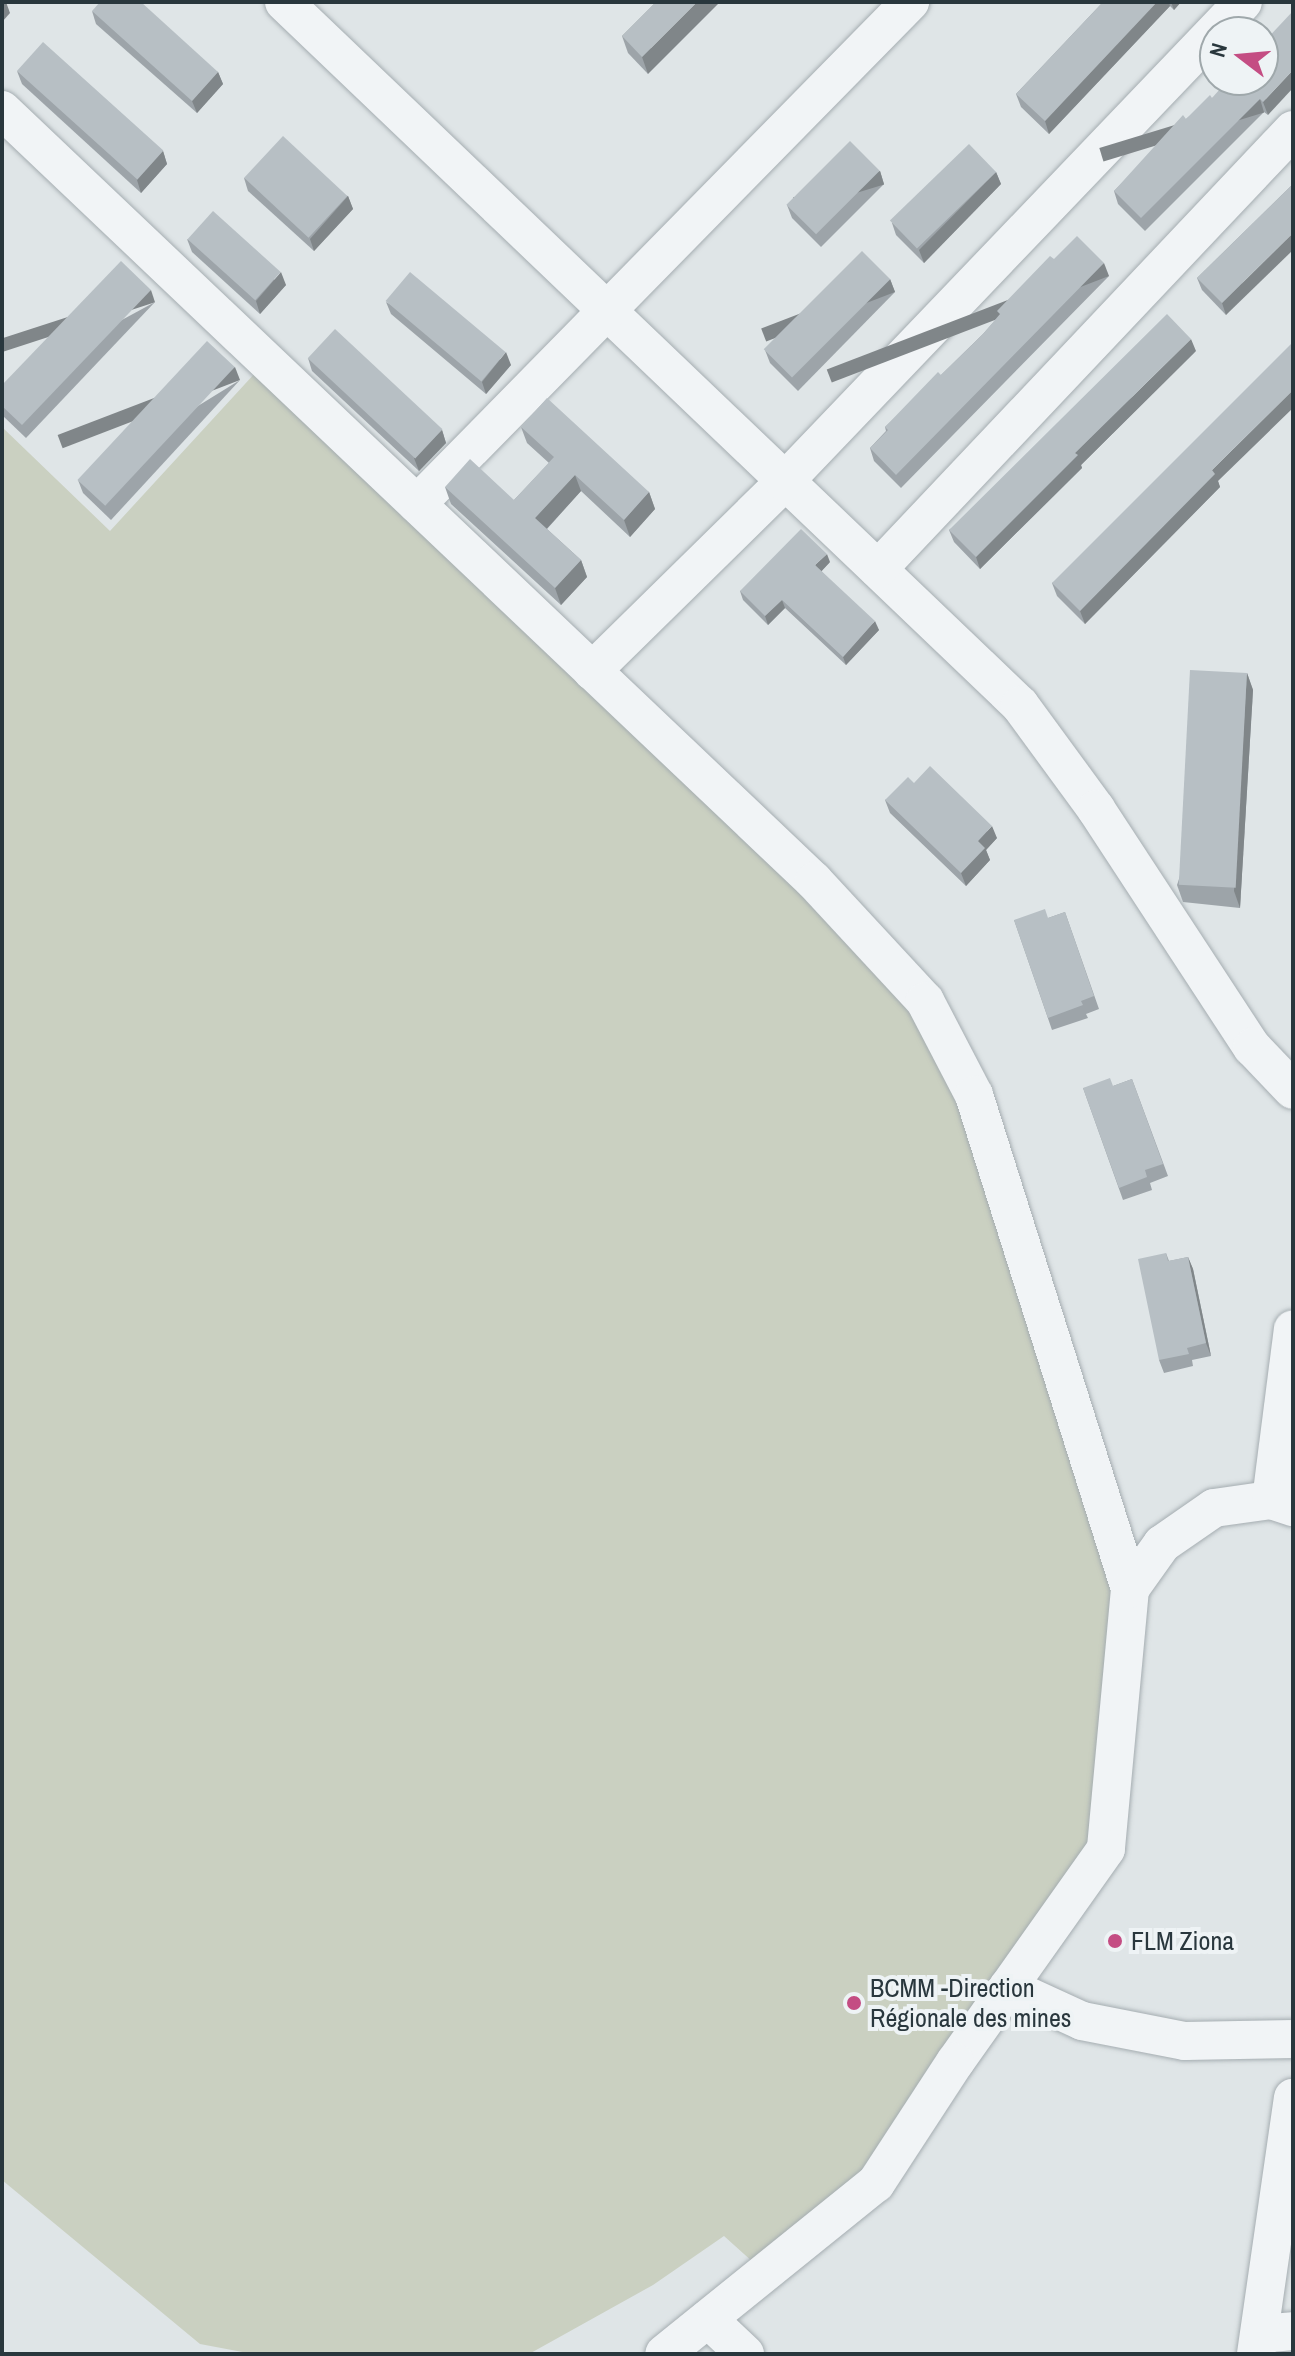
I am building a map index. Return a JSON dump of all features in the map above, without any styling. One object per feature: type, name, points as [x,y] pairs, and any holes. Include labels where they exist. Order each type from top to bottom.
[{"type":"street","points":[[417,504],[910,2]]},
{"type":"street","points":[[592,671],[784,482],[1243,2]]},
{"type":"street","points":[[302,8],[605,312],[1020,705],[1096,809],[1252,1047],[1293,1090]]},
{"type":"street","points":[[2,110],[814,881],[925,1001],[974,1095],[1130,1589],[1106,1849],[1008,1987],[876,2183],[664,2354]]},
{"type":"street","points":[[878,569],[1293,130]]},
{"type":"street","points":[[1130,1589],[1162,1544],[1214,1508],[1282,1504],[1293,1329]]},
{"type":"street","points":[[1008,1987],[1082,2021],[1185,2041],[1293,2039]]},
{"type":"street","points":[[1270,2340],[1293,2098]]},
{"type":"street","points":[[708,2319],[745,2354]]},
{"type":"green space","points":[[266,361],[925,1001],[1130,1589],[1106,1849],[876,2183],[765,2273],[724,2236],[653,2285],[529,2354],[253,2354],[200,2344],[2,2180],[2,427],[110,531]]},
{"type":"building","points":[[100,2],[141,2],[218,72],[192,101],[92,11]]},
{"type":"building","points":[[656,2],[697,2],[642,57],[622,36]]},
{"type":"building","points":[[1103,2],[1157,2],[1045,121],[1016,94]]},
{"type":"building","points":[[1293,11],[1293,70],[1279,85],[1279,26]]},
{"type":"building","points":[[43,42],[163,150],[137,179],[17,71]]},
{"type":"building","points":[[1209,96],[1269,96],[1263,102],[1260,99],[1141,218],[1114,191],[1183,115],[1186,119]]},
{"type":"building","points":[[283,136],[347,196],[308,238],[244,178]]},
{"type":"building","points":[[850,141],[880,171],[816,234],[786,205]]},
{"type":"building","points":[[969,144],[996,172],[917,248],[890,220]]},
{"type":"building","points":[[1293,184],[1293,233],[1222,303],[1197,278]]},
{"type":"building","points":[[213,211],[281,272],[255,300],[188,239]]},
{"type":"building","points":[[1077,236],[1104,263],[896,475],[870,448],[888,430],[885,427],[938,372],[941,375],[983,334],[1000,314],[997,311],[1050,256],[1054,259]]},
{"type":"building","points":[[862,251],[890,279],[792,378],[764,349]]},
{"type":"building","points":[[121,261],[151,290],[22,425],[2,406],[2,385]]},
{"type":"building","points":[[410,272],[506,352],[481,381],[386,301]]},
{"type":"building","points":[[1167,314],[1191,339],[1075,453],[1078,455],[976,557],[949,530]]},
{"type":"building","points":[[335,329],[443,429],[415,459],[308,358]]},
{"type":"building","points":[[207,341],[235,367],[105,506],[77,480]]},
{"type":"building","points":[[1293,342],[1293,390],[1212,470],[1215,474],[1080,611],[1052,583]]},
{"type":"building","points":[[547,398],[649,492],[624,520],[575,475],[535,518],[581,560],[555,588],[445,487],[470,459],[514,500],[554,457],[521,427]]},
{"type":"building","points":[[801,529],[827,554],[815,565],[875,621],[843,657],[782,600],[765,616],[740,591]]},
{"type":"building","points":[[1190,670],[1247,673],[1236,888],[1179,885]]},
{"type":"building","points":[[930,766],[992,826],[978,841],[985,848],[961,873],[885,800],[908,777],[914,783]]},
{"type":"building","points":[[1045,909],[1048,918],[1065,912],[1094,996],[1081,1001],[1083,1005],[1048,1018],[1014,920]]},
{"type":"building","points":[[1110,1078],[1113,1086],[1132,1079],[1163,1164],[1145,1170],[1147,1177],[1119,1188],[1083,1088]]},
{"type":"building","points":[[1166,1253],[1168,1261],[1188,1257],[1206,1343],[1187,1348],[1189,1354],[1159,1360],[1138,1259]]},
{"type":"place","name":"FLM Ziona","points":[[1115,1941]]},
{"type":"place","name":"BCMM -Direction Régionale des mines","points":[[854,2003]]}]
